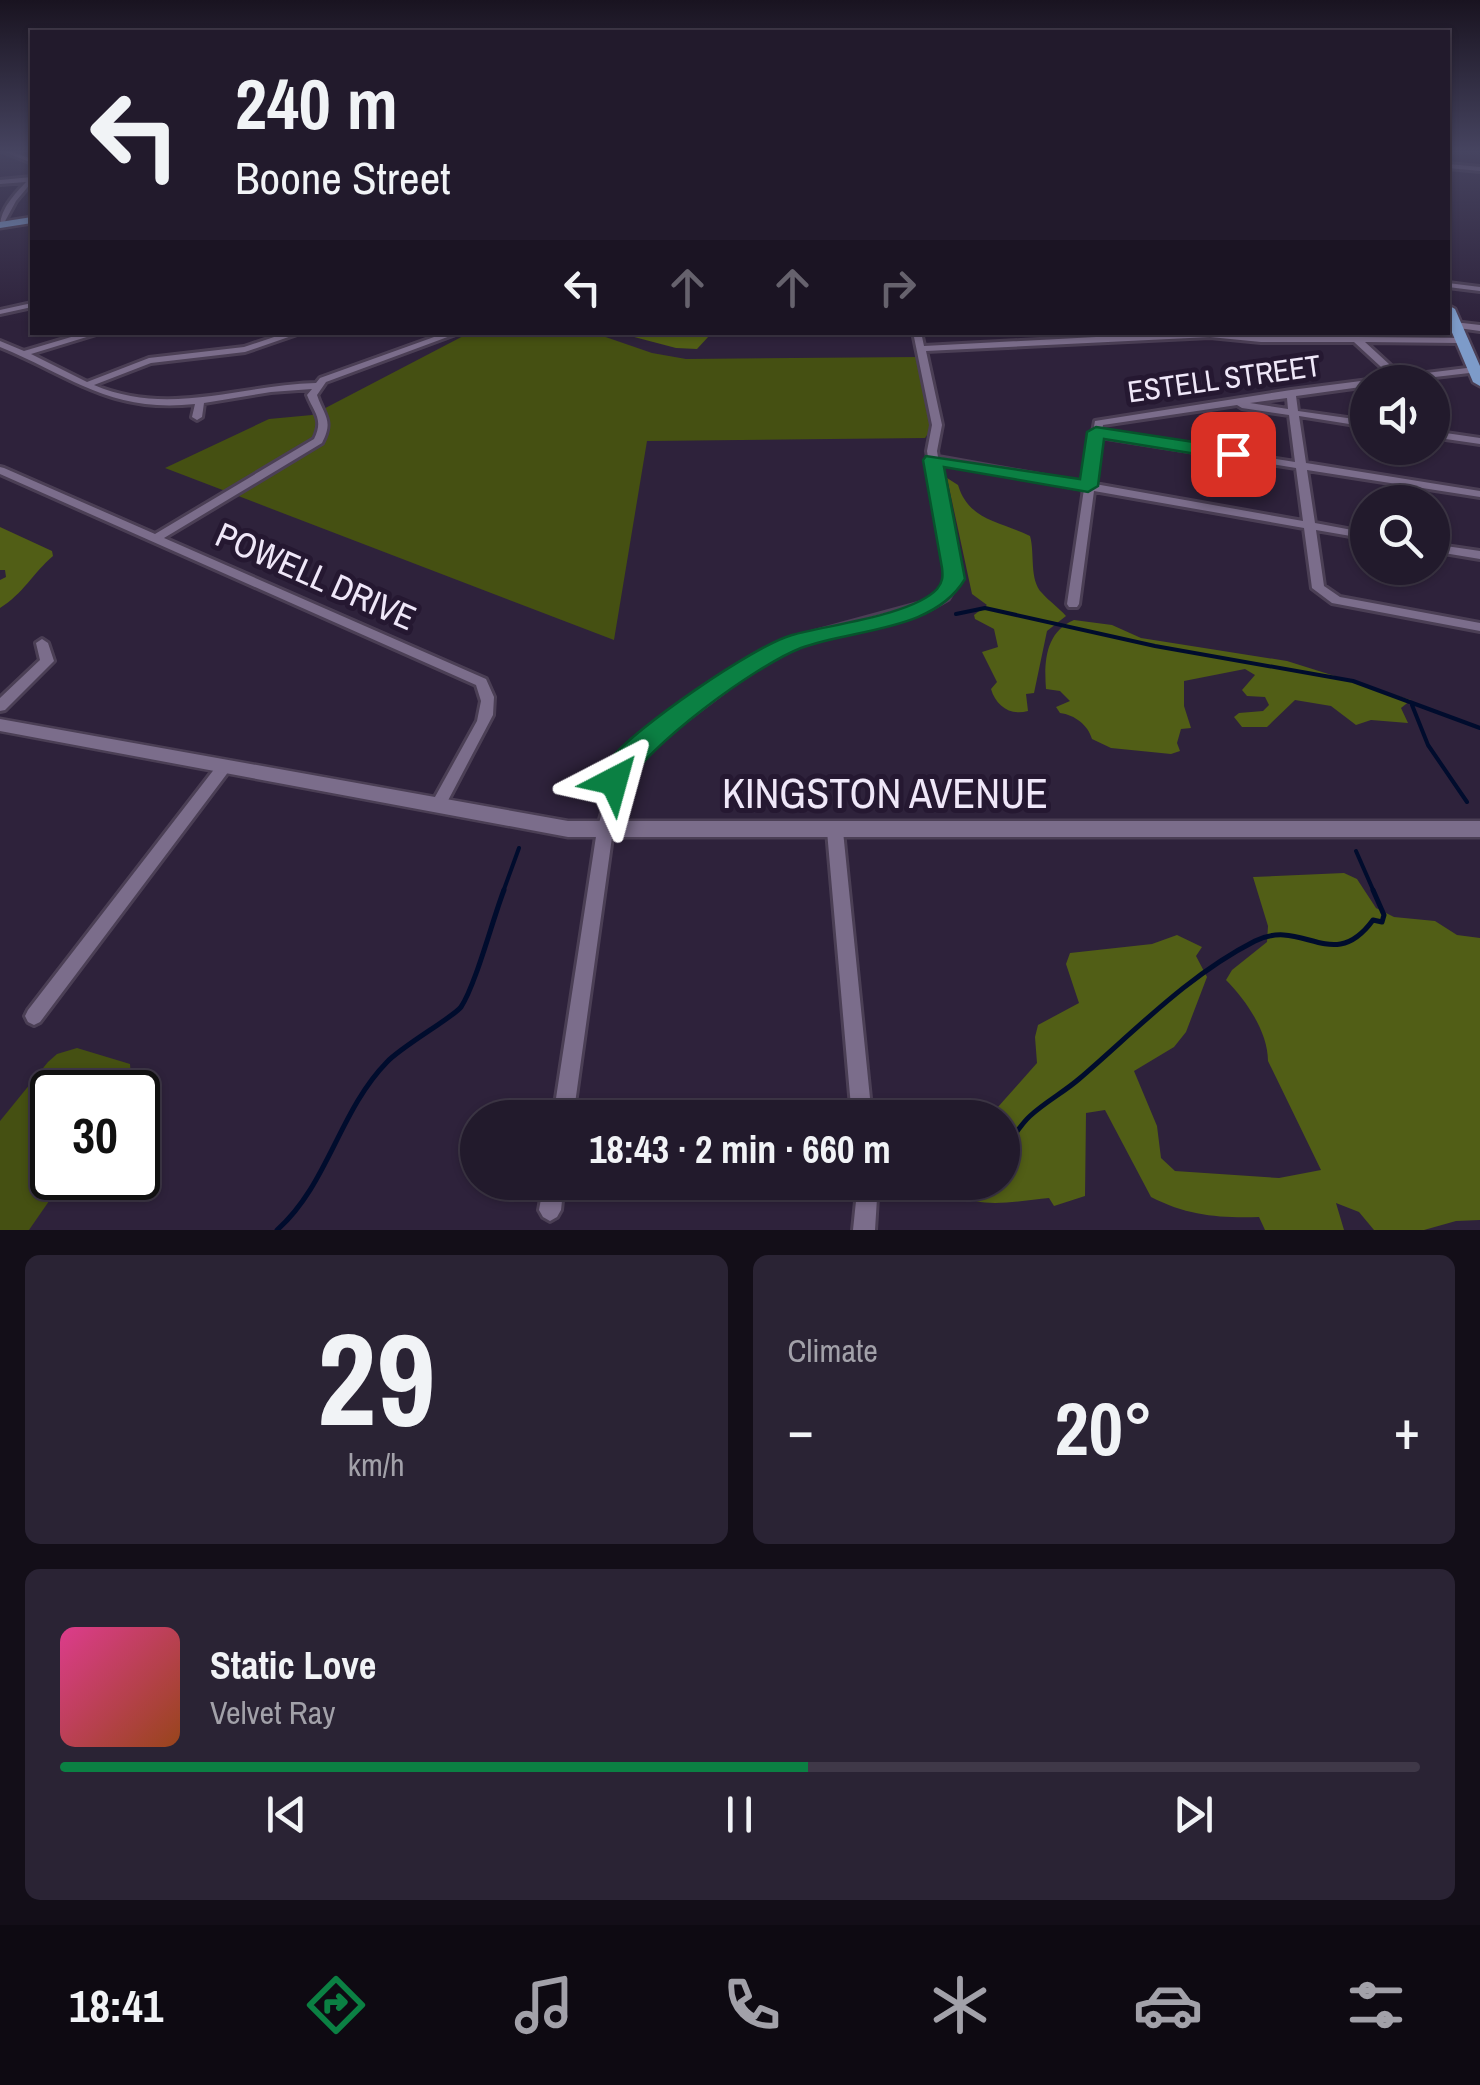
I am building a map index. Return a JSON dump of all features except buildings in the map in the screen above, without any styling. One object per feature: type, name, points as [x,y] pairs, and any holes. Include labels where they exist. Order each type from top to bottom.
[{"type":"main road","points":[[1,224],[30,220]]},
{"type":"main road","points":[[1450,314],[1477,376]]},
{"type":"street","points":[[1450,285],[1480,289]]},
{"type":"street","points":[[0,312],[30,306]]},
{"type":"street","points":[[1450,333],[1480,328]]},
{"type":"street","points":[[26,353],[88,335]]},
{"type":"street","points":[[87,385],[149,360],[245,349],[289,335]]},
{"type":"street","points":[[0,344],[87,385],[148,402],[200,400],[282,386],[316,386],[347,368],[448,335]]},
{"type":"street","points":[[566,1100],[605,830],[620,766],[756,660],[794,642],[914,611],[944,596],[954,579],[933,460],[937,425],[917,335]]},
{"type":"street","points":[[920,349],[1191,335]]},
{"type":"street","points":[[1220,335],[1262,339],[1388,335]]},
{"type":"street","points":[[1353,336],[1385,365]]},
{"type":"street","name":"ESTELL STREET","points":[[1450,377],[1477,376]]},
{"type":"street","points":[[156,539],[318,441],[326,416],[313,402],[316,386]]},
{"type":"street","name":"ESTELL STREET","points":[[1096,432],[1098,423],[1105,420],[1350,386]]},
{"type":"street","points":[[1291,394],[1318,588],[1324,596],[1480,628]]},
{"type":"street","points":[[196,417],[200,400]]},
{"type":"street","points":[[1228,402],[1350,422]]},
{"type":"street","points":[[1073,604],[1096,432],[1480,494]]},
{"type":"street","points":[[1450,437],[1480,442]]},
{"type":"street","points":[[933,460],[1350,533]]},
{"type":"street","name":"POWELL DRIVE","points":[[0,470],[481,682],[490,706],[438,806]]},
{"type":"street","points":[[1450,550],[1480,556]]},
{"type":"street","points":[[0,706],[47,660],[42,643]]},
{"type":"street","name":"KINGSTON AVENUE","points":[[0,726],[534,826],[834,831],[1480,829]]},
{"type":"street","points":[[34,1016],[224,768]]},
{"type":"street","points":[[834,831],[860,1100]]},
{"type":"street","points":[[550,1210],[551,1200]]},
{"type":"street","points":[[864,1230],[866,1200]]},
{"type":"green space","points":[[465,335],[600,335],[652,353],[686,359],[919,357],[932,428],[925,438],[647,441],[614,640],[165,468],[269,419],[312,415]]},
{"type":"green space","points":[[627,335],[745,335],[709,336],[697,349],[676,348]]},
{"type":"green space","points":[[947,478],[958,485],[978,513],[1030,536],[1038,588],[1066,616],[1047,631],[1034,693],[1026,694],[1028,711],[1005,708],[991,689],[997,682],[982,652],[998,647],[994,629],[975,619],[974,615],[987,605],[972,594]]},
{"type":"green space","points":[[0,527],[52,551],[53,556],[0,608],[0,580],[6,577],[5,570],[0,570]]},
{"type":"green space","points":[[1074,620],[1112,625],[1141,638],[1287,661],[1411,700],[1401,708],[1408,723],[1371,720],[1356,725],[1331,706],[1295,700],[1267,727],[1242,727],[1234,717],[1263,711],[1269,705],[1265,697],[1247,696],[1242,690],[1255,675],[1245,669],[1184,681],[1184,706],[1191,728],[1181,729],[1177,743],[1180,751],[1171,754],[1111,748],[1092,739],[1076,718],[1060,713],[1056,707],[1070,701],[1060,691],[1046,689],[1048,649],[1057,632]]},
{"type":"green space","points":[[1344,873],[1357,879],[1376,908],[1394,917],[1435,921],[1457,935],[1480,938],[1480,1220],[1456,1221],[1424,1230],[1374,1230],[1359,1212],[1336,1203],[1344,1230],[1265,1230],[1259,1217],[1191,1212],[1151,1197],[1105,1110],[1086,1113],[1085,1196],[1054,1206],[1049,1198],[990,1203],[972,1200],[1020,1200],[1020,1100],[1004,1100],[1037,1063],[1038,1025],[1079,1003],[1066,964],[1070,953],[1152,944],[1177,935],[1202,947],[1196,956],[1207,977],[1186,1032],[1174,1047],[1134,1071],[1157,1126],[1161,1158],[1175,1171],[1279,1178],[1321,1170],[1268,1061],[1260,1028],[1226,980],[1232,970],[1267,942],[1268,926],[1253,877]]},
{"type":"green space","points":[[77,1048],[130,1064],[130,1070],[41,1070],[57,1054]]},
{"type":"green space","points":[[30,1084],[30,1200],[50,1200],[29,1230],[0,1230],[0,1121]]},
{"type":"waterway","points":[[956,614],[985,608],[1155,646],[1353,681],[1480,728]]},
{"type":"waterway","points":[[1412,705],[1428,745],[1467,802]]},
{"type":"waterway","points":[[503,892],[519,848]]},
{"type":"waterway","points":[[1356,851],[1374,892]]},
{"type":"waterway","points":[[277,1230],[309,1192],[371,1081],[394,1055],[461,1007],[504,890]]},
{"type":"waterway","points":[[1020,1127],[1185,987],[1230,955],[1272,935],[1344,943],[1358,936],[1373,920],[1382,922],[1384,915],[1373,890]]},
{"type":"route","points":[[614,781],[620,766],[632,754],[756,660],[794,642],[914,611],[944,596],[954,579],[933,460],[1088,486],[1096,432],[1233,454]]}]
